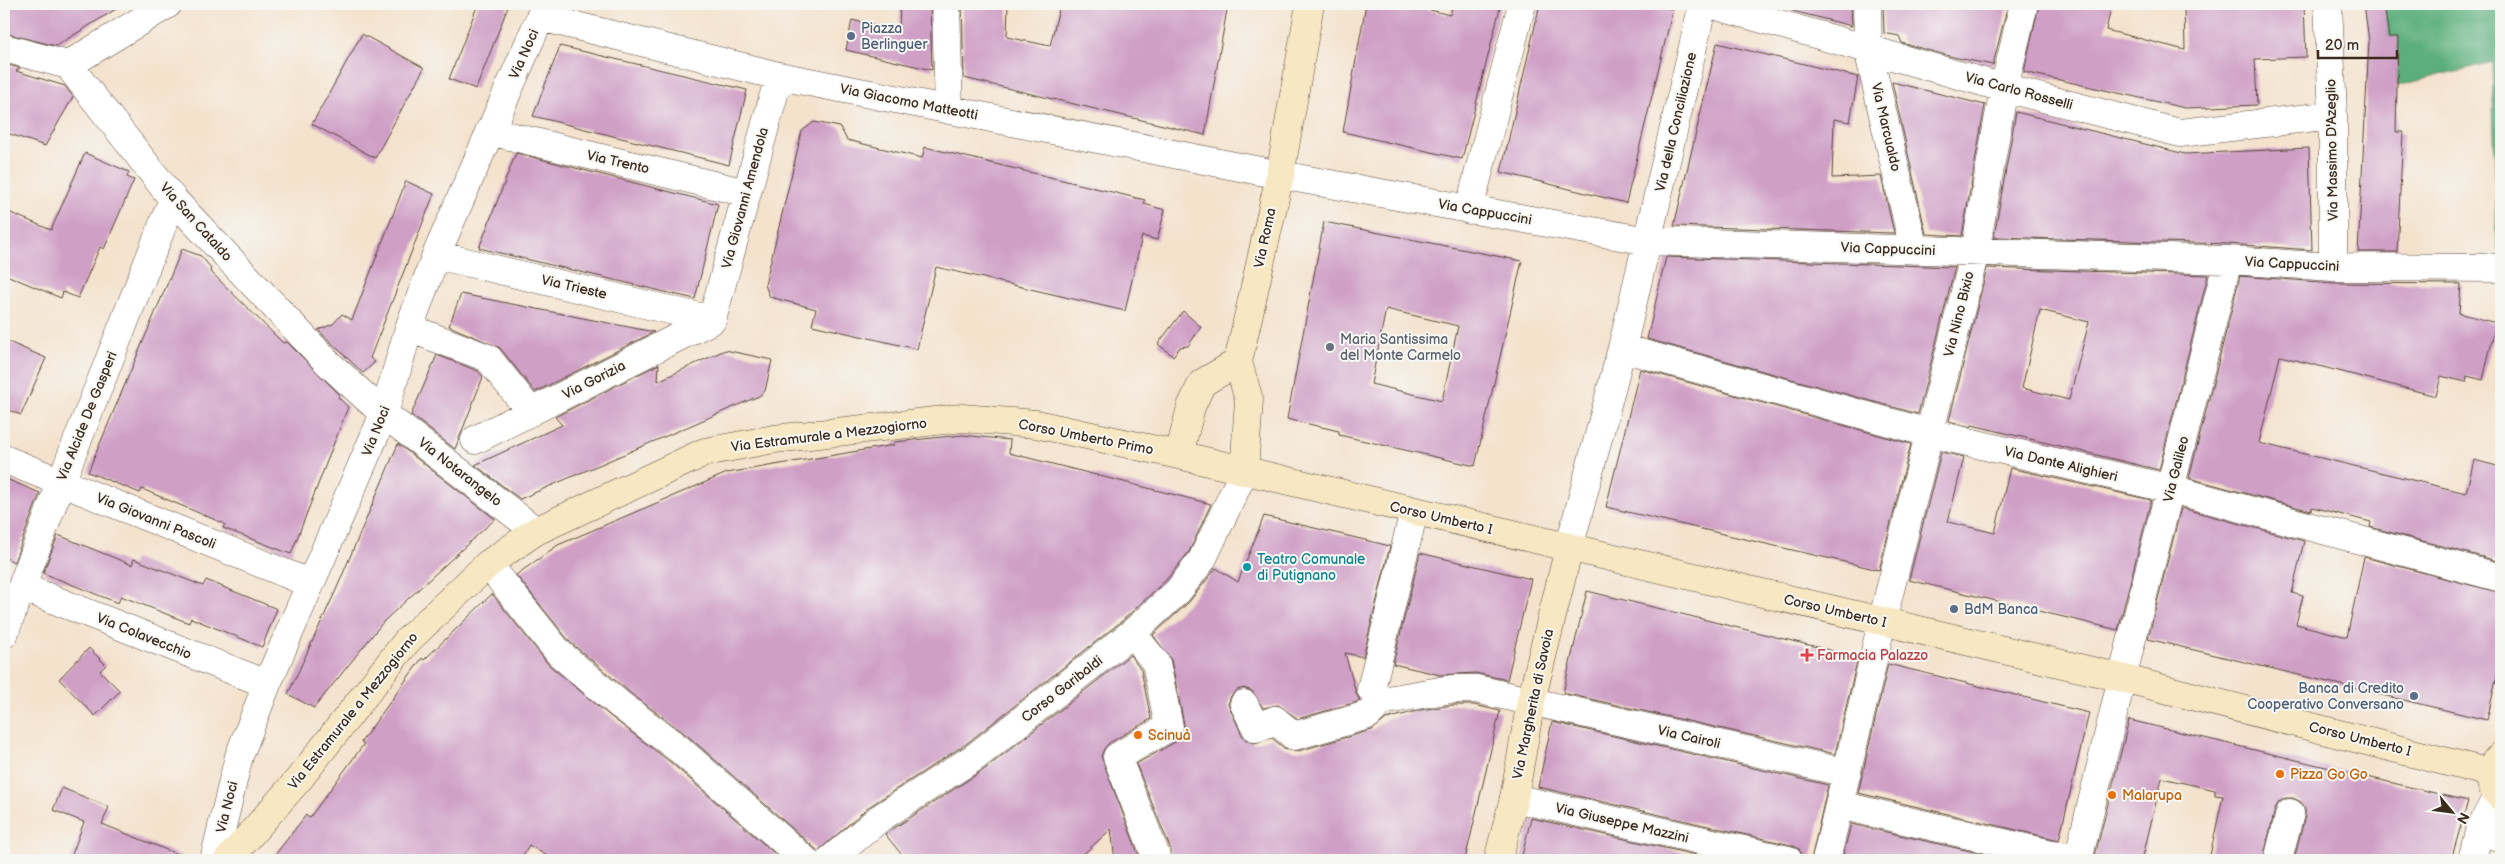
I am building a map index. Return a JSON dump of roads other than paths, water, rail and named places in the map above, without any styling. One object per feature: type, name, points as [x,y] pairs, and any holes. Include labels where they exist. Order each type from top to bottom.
[{"type":"street","points":[[4,48],[68,65],[168,4]]},
{"type":"street","points":[[946,4],[948,110]]},
{"type":"street","name":"Via Roma","points":[[1244,471],[1249,400],[1238,362],[1280,175],[1310,4]]},
{"type":"street","points":[[1469,210],[1522,4]]},
{"type":"street","name":"Via della Conciliazione","points":[[1569,548],[1622,348],[1703,4]]},
{"type":"street","name":"Via Carlo Rosselli","points":[[1710,4],[2004,88],[2180,133],[2333,115]]},
{"type":"street","name":"Via Marcualdo","points":[[1866,4],[1868,49],[1914,250]]},
{"type":"street","name":"Via Nino Bixio","points":[[1826,860],[1882,622],[1974,252],[2004,88],[2024,4]]},
{"type":"street","name":"Via Massimo D'Azeglio","points":[[2328,4],[2333,115],[2333,267]]},
{"type":"street","name":"Via Giacomo Matteotti","points":[[543,10],[779,76],[1280,175]]},
{"type":"street","name":"Via Noci","points":[[214,860],[239,756],[309,583],[384,414],[409,328],[436,254],[543,10]]},
{"type":"street","name":"Via San Cataldo","points":[[68,65],[173,199],[328,363],[384,414]]},
{"type":"street","name":"Via Giovanni Amendola","points":[[712,320],[779,76]]},
{"type":"street","name":"Via Trento","points":[[490,132],[747,193]]},
{"type":"street","name":"Via Cappuccini","points":[[1280,175],[1648,241],[2228,260],[2333,267],[2501,268]]},
{"type":"street","name":"Via Alcide De Gasperi","points":[[4,634],[61,482],[173,199]]},
{"type":"street","name":"Via Trieste","points":[[436,254],[712,320]]},
{"type":"street","name":"Via Galileo","points":[[2078,860],[2228,260]]},
{"type":"street","name":"Via Gorizia","points":[[475,440],[712,320]]},
{"type":"street","points":[[409,328],[488,358],[530,412]]},
{"type":"street","name":"Via Dante Alighieri","points":[[1622,348],[1929,433],[2171,489],[2501,578]]},
{"type":"street","points":[[1178,455],[1191,407],[1202,383],[1238,362]]},
{"type":"street","name":"Via Notarangelo","points":[[384,414],[536,531]]},
{"type":"street","name":"Corso Umberto Primo","points":[[962,418],[1036,424],[1178,455]]},
{"type":"street","name":"Via Estramurale a Mezzogiorno","points":[[228,860],[299,779],[407,641],[488,564],[536,531],[705,452],[774,439],[962,418]]},
{"type":"street","name":"Corso Umberto I","points":[[1178,455],[2122,678],[2498,780]]},
{"type":"street","name":"Via Giovanni Pascoli","points":[[4,459],[309,583]]},
{"type":"street","name":"Corso Garibaldi","points":[[830,860],[880,818],[975,758],[1132,633],[1178,591],[1202,560],[1244,471]]},
{"type":"street","points":[[1244,704],[1256,728],[1275,720],[1294,736],[1368,715],[1382,701],[1371,689],[1414,511]]},
{"type":"street","name":"Via Margherita di Savoia","points":[[1498,860],[1514,798],[1531,701],[1569,548]]},
{"type":"street","points":[[488,564],[560,653],[619,704],[679,749],[805,860]]},
{"type":"street","name":"Via Colavecchio","points":[[22,587],[267,684]]},
{"type":"street","points":[[1132,633],[1156,663],[1169,727],[1117,757],[1156,856],[1154,860]]},
{"type":"street","name":"Via Cairoli","points":[[1382,701],[1451,689],[1476,689],[1847,773]]},
{"type":"street","points":[[2472,860],[2490,834],[2498,780]]},
{"type":"street","name":"Via Giuseppe Mazzini","points":[[1514,798],[1788,860]]},
{"type":"street","points":[[1839,805],[2078,860]]},
{"type":"street","points":[[2278,860],[2290,813]]},
{"type":"place","name":"Piazza Berlinguer","points":[[851,36]]},
{"type":"place","name":"Maria Santissima del Monte Carmelo","points":[[1330,347]]},
{"type":"place","name":"Teatro Comunale di Putignano","points":[[1247,567]]},
{"type":"place","name":"BdM Banca","points":[[1954,609]]},
{"type":"place","name":"Farmacia Palazzo","points":[[1807,655]]},
{"type":"place","name":"Banca di Credito Cooperativo Conversano","points":[[2414,696]]},
{"type":"place","name":"Scinuà","points":[[1138,735]]},
{"type":"place","name":"Pizza Go Go","points":[[2280,774]]},
{"type":"place","name":"Malarupa","points":[[2112,795]]}]
